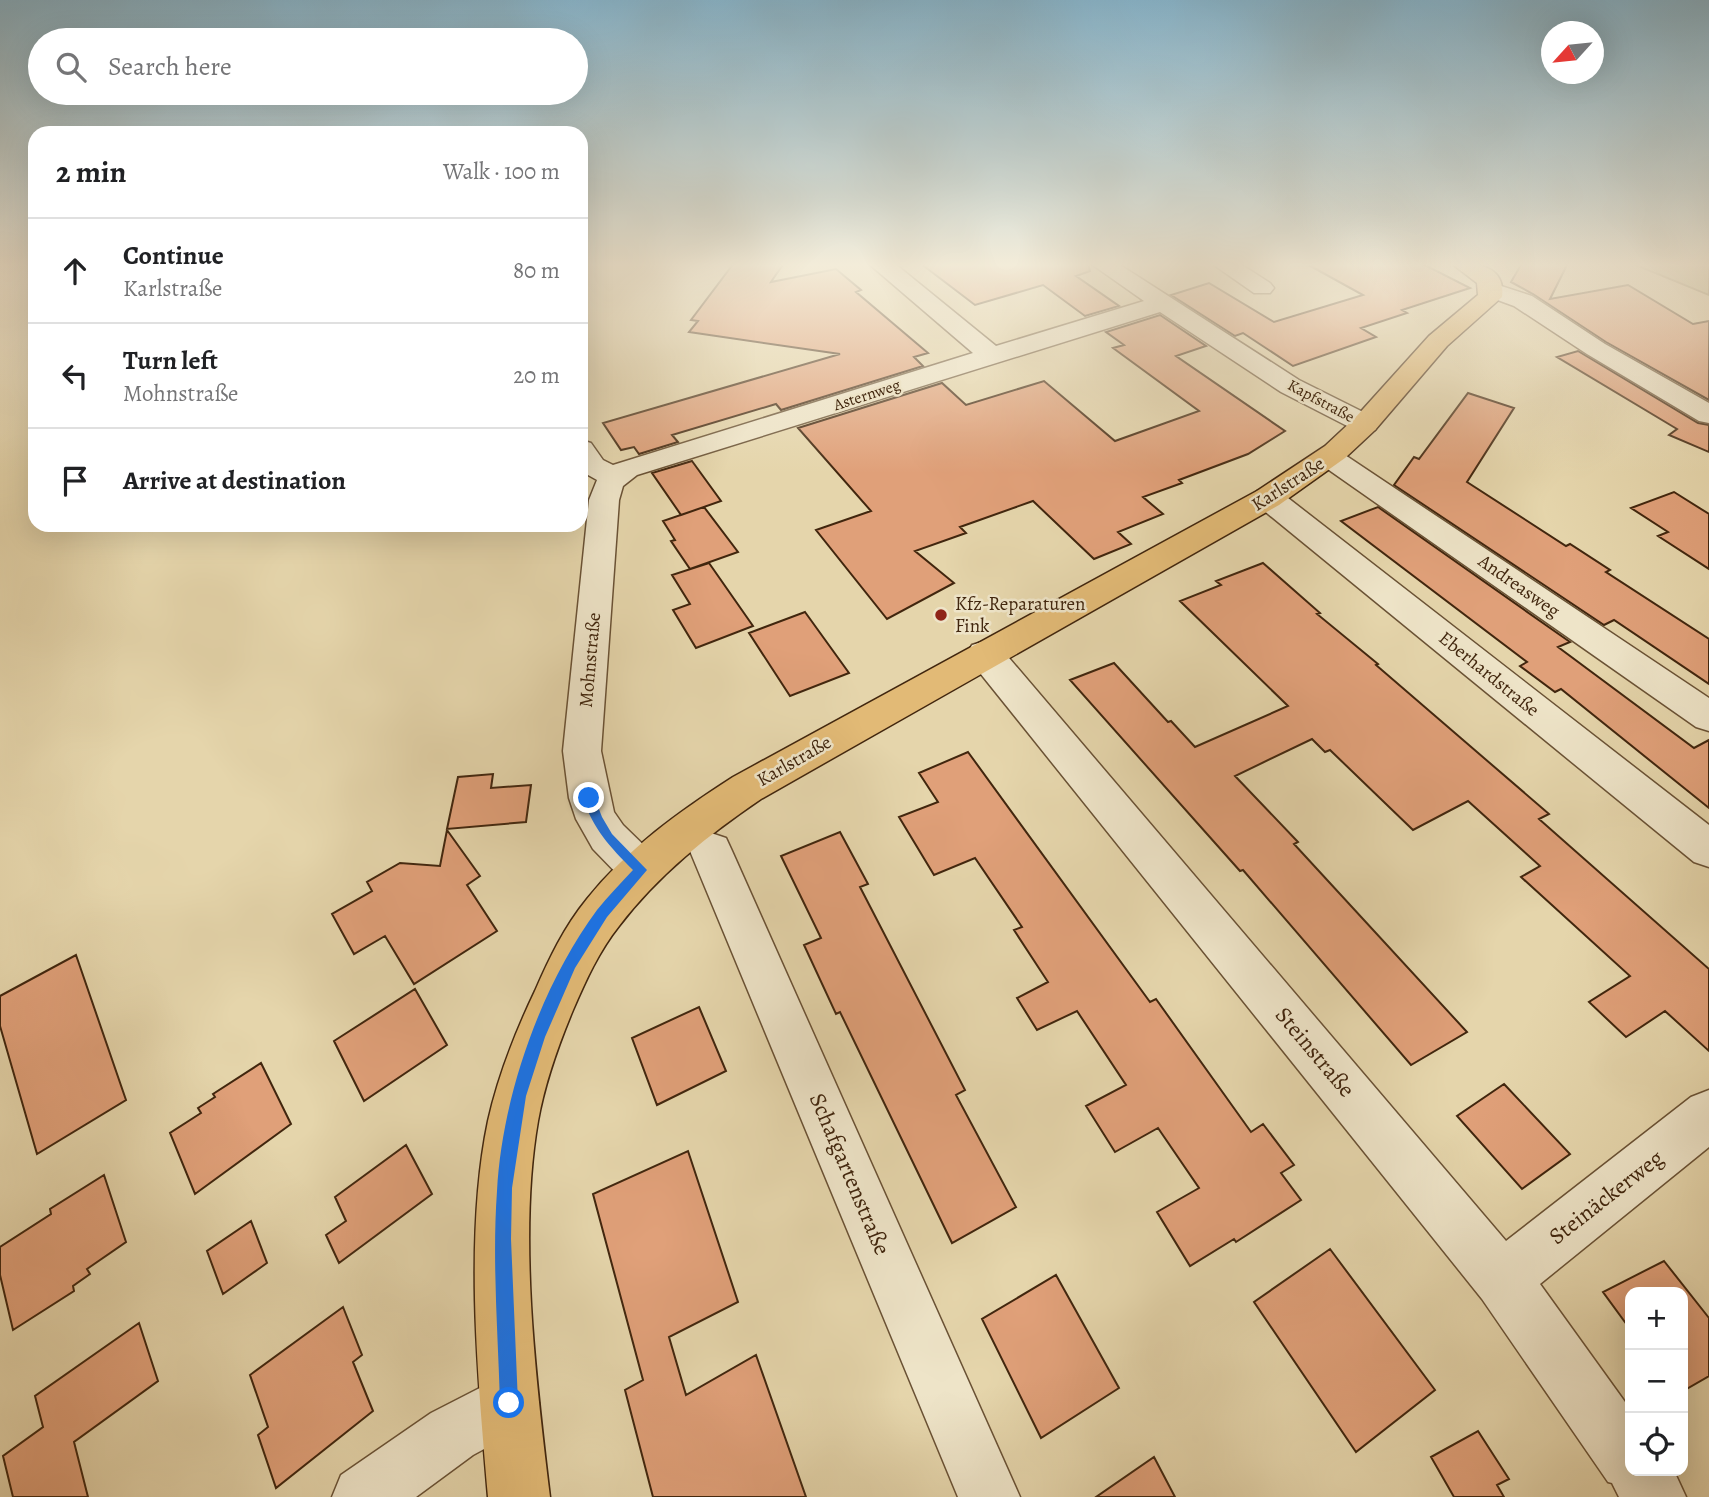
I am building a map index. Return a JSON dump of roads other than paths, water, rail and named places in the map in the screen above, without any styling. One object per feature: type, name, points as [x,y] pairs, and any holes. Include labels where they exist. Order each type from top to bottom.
[{"type":"main road","name":"Karlstraße","points":[[519,1497],[509,1403],[503,1239],[505,1188],[519,1096],[531,1055],[570,964],[603,913],[641,870],[698,821],[747,788],[1268,498],[1329,457],[1365,424],[1428,350],[1448,333]]},
{"type":"street","points":[[964,333],[991,355]]},
{"type":"street","name":"Asternweg","points":[[613,477],[627,469],[1064,333]]},
{"type":"street","name":"Kapfstraße","points":[[1209,333],[1290,386],[1365,424]]},
{"type":"street","points":[[1571,333],[1709,415]]},
{"type":"street","name":"Andreasweg","points":[[1329,457],[1709,717]]},
{"type":"street","points":[[588,460],[592,466],[613,477]]},
{"type":"street","name":"Mohnstraße","points":[[613,477],[604,500],[582,751],[589,798],[596,819],[608,837],[641,870]]},
{"type":"street","name":"Eberhardstraße","points":[[1268,498],[1709,849]]},
{"type":"street","name":"Steinstraße","points":[[985,654],[1502,1279],[1625,1453]]},
{"type":"street","name":"Schafgartenstraße","points":[[711,851],[989,1497]]},
{"type":"street","name":"Steinäckerweg","points":[[1502,1279],[1709,1115]]},
{"type":"street","points":[[363,1497],[452,1434],[509,1403]]},
{"type":"street","points":[[1641,1476],[1655,1497]]},
{"type":"place","name":"Kfz-Reparaturen Fink","points":[[941,615]]}]
